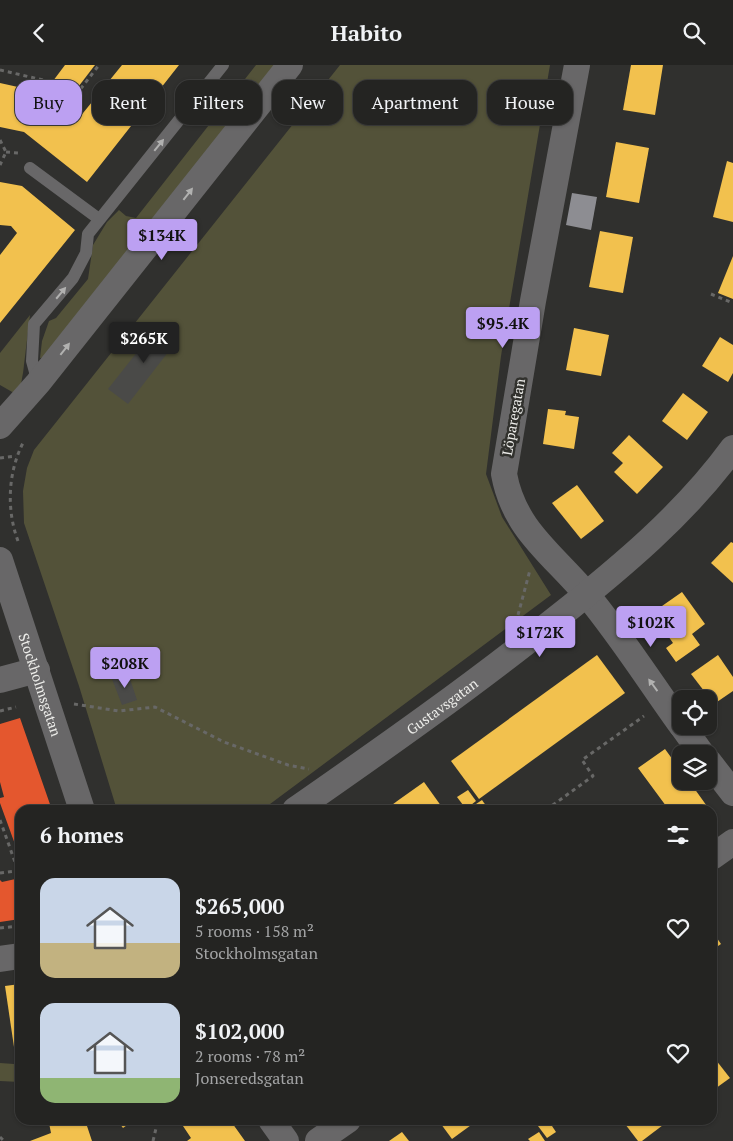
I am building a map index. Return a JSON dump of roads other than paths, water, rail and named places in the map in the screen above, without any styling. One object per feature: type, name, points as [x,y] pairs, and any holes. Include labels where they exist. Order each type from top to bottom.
[{"type":"street","points":[[0,426],[38,383],[290,65]]},
{"type":"street","name":"Löparegatan","points":[[577,65],[529,320],[504,474],[511,502],[537,542],[587,595],[672,712]]},
{"type":"street","name":"Gustavsgatan","points":[[302,805],[508,658],[587,595],[619,568],[690,500],[733,448]]},
{"type":"street","name":"Stockholmsgatan","points":[[0,560],[38,670],[80,805]]},
{"type":"street","points":[[0,680],[38,670]]},
{"type":"street","points":[[717,772],[733,793]]},
{"type":"street","points":[[717,853],[733,842]]},
{"type":"street","points":[[0,959],[15,958]]},
{"type":"street","points":[[275,1125],[286,1141]]},
{"type":"street","points":[[318,1141],[341,1125]]},
{"type":"lane","points":[[38,383],[32,361],[34,324],[73,279],[86,253],[88,234],[223,65]]},
{"type":"lane","points":[[30,168],[99,219]]}]
